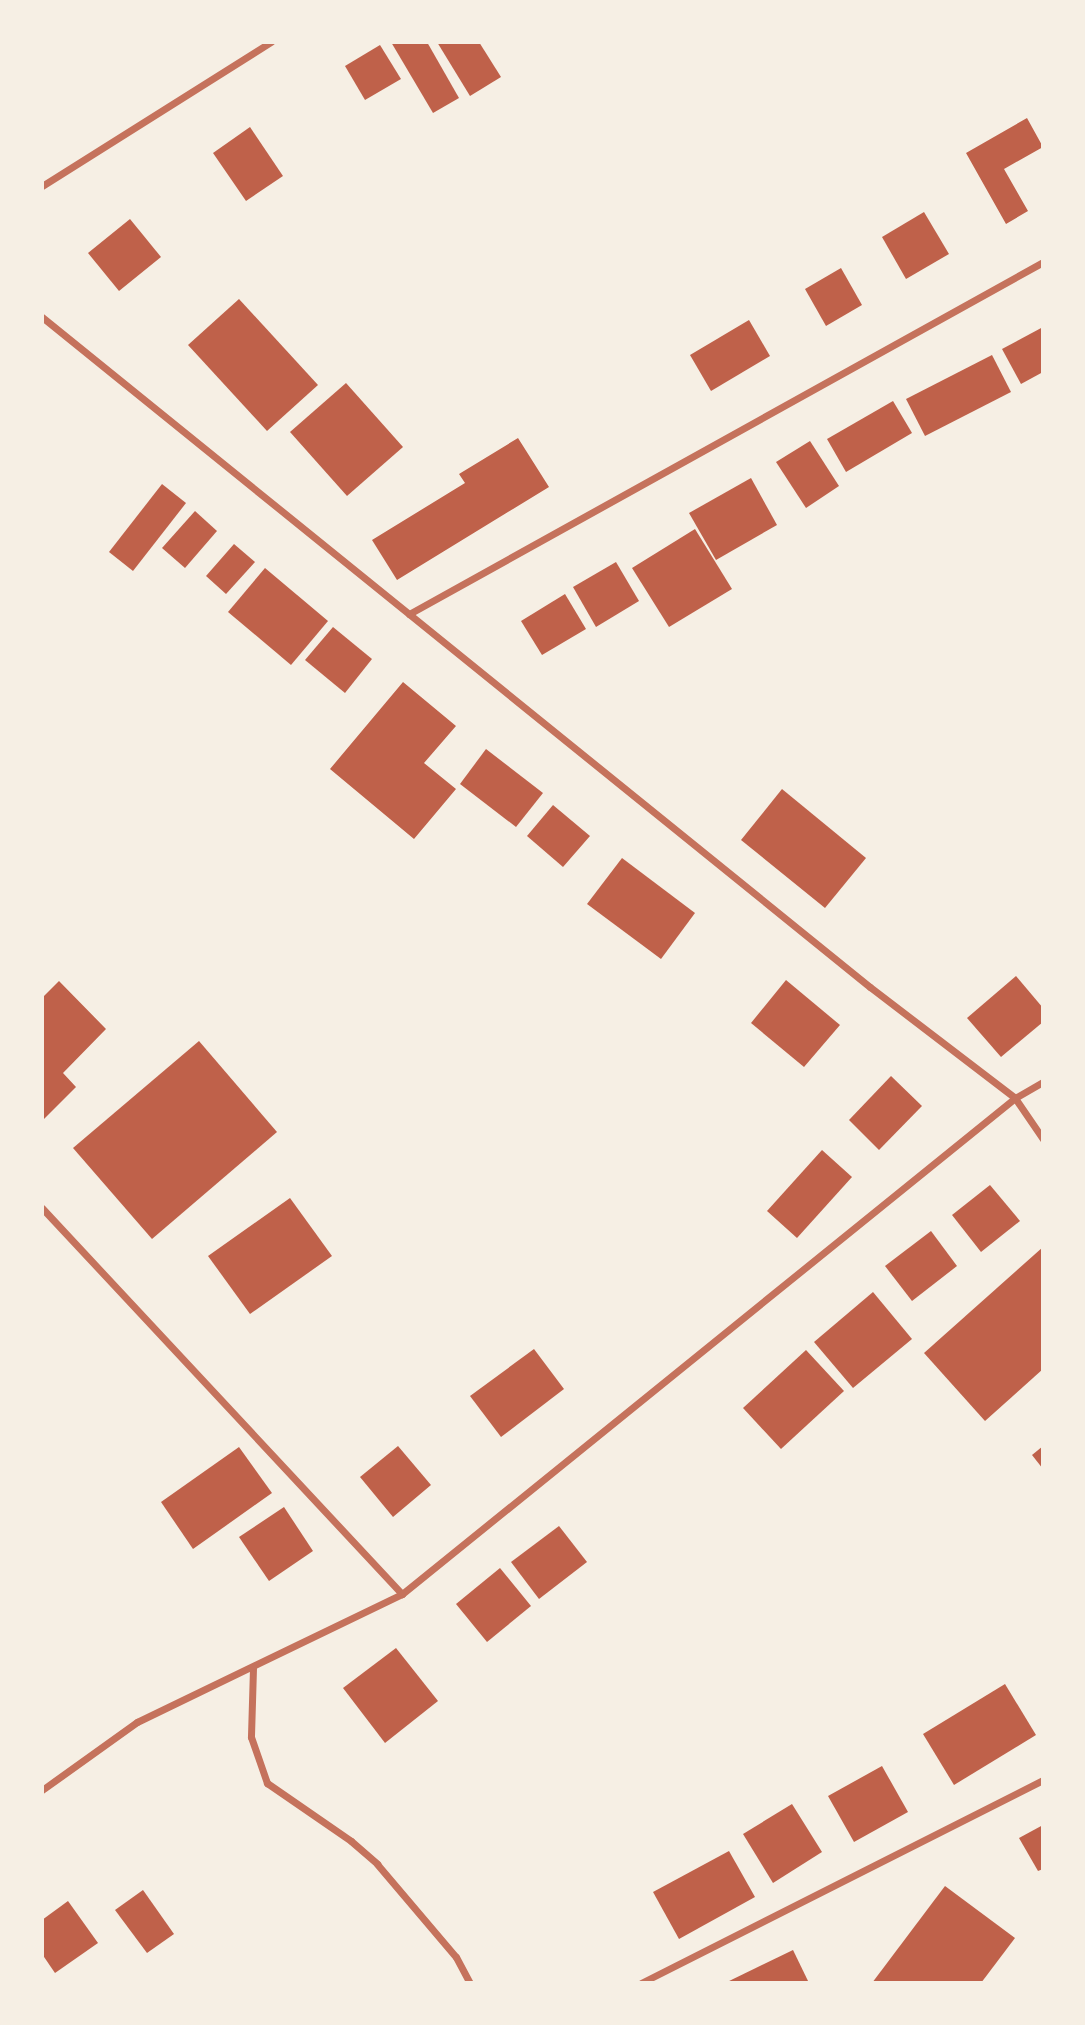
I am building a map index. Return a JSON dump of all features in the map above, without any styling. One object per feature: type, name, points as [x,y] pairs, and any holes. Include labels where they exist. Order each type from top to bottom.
[{"type":"street","points":[[42,186],[271,42]]},
{"type":"street","points":[[409,614],[1043,262]]},
{"type":"street","points":[[42,317],[870,987],[1015,1098],[1043,1139]]},
{"type":"street","points":[[42,1790],[137,1722],[402,1594],[1015,1098],[1043,1083]]},
{"type":"street","points":[[42,1208],[402,1594]]},
{"type":"street","points":[[253,1668],[251,1737],[267,1783],[351,1840],[377,1864],[456,1957],[470,1983]]},
{"type":"street","points":[[641,1983],[1043,1780]]},
{"type":"building","points":[[391,42],[427,42],[459,98],[433,113]]},
{"type":"building","points":[[437,42],[479,42],[501,77],[470,96]]},
{"type":"building","points":[[380,45],[401,79],[365,100],[345,66]]},
{"type":"building","points":[[1027,118],[1043,147],[1004,169],[1028,211],[1006,224],[966,153]]},
{"type":"building","points":[[250,127],[283,176],[246,201],[213,153]]},
{"type":"building","points":[[924,212],[949,254],[906,279],[882,237]]},
{"type":"building","points":[[130,219],[161,257],[119,291],[88,253]]},
{"type":"building","points":[[841,268],[862,305],[826,326],[805,289]]},
{"type":"building","points":[[239,299],[318,385],[267,431],[188,345]]},
{"type":"building","points":[[749,320],[770,356],[711,391],[690,355]]},
{"type":"building","points":[[1043,327],[1043,372],[1021,384],[1002,349]]},
{"type":"building","points":[[992,355],[1011,392],[925,436],[906,399]]},
{"type":"building","points":[[346,383],[403,447],[347,496],[290,432]]},
{"type":"building","points":[[893,401],[912,433],[846,472],[827,439]]},
{"type":"building","points":[[518,438],[549,487],[397,580],[372,540],[465,483],[459,474]]},
{"type":"building","points":[[810,441],[839,486],[806,508],[776,462]]},
{"type":"building","points":[[751,478],[777,525],[716,560],[689,513]]},
{"type":"building","points":[[162,484],[186,503],[133,571],[109,552]]},
{"type":"building","points":[[195,511],[217,531],[185,568],[162,548]]},
{"type":"building","points":[[695,529],[732,589],[669,627],[632,568]]},
{"type":"building","points":[[234,544],[255,562],[226,594],[206,576]]},
{"type":"building","points":[[616,562],[639,601],[596,627],[573,587]]},
{"type":"building","points":[[265,568],[328,621],[291,665],[228,612]]},
{"type":"building","points":[[565,594],[586,629],[542,655],[521,621]]},
{"type":"building","points":[[333,627],[372,659],[345,693],[305,660]]},
{"type":"building","points":[[403,682],[456,726],[424,763],[456,789],[414,839],[330,769]]},
{"type":"building","points":[[486,749],[543,793],[516,827],[460,784]]},
{"type":"building","points":[[782,789],[866,858],[825,908],[741,840]]},
{"type":"building","points":[[553,805],[590,836],[563,867],[527,836]]},
{"type":"building","points":[[622,858],[695,913],[661,959],[587,904]]},
{"type":"building","points":[[1016,976],[1043,1008],[1043,1022],[1001,1057],[967,1018]]},
{"type":"building","points":[[786,980],[840,1025],[804,1067],[751,1023]]},
{"type":"building","points":[[59,981],[106,1029],[63,1073],[76,1087],[42,1121],[42,998]]},
{"type":"building","points":[[199,1041],[277,1132],[152,1239],[73,1148]]},
{"type":"building","points":[[891,1076],[922,1106],[879,1150],[849,1120]]},
{"type":"building","points":[[822,1150],[852,1177],[797,1238],[767,1211]]},
{"type":"building","points":[[990,1185],[1020,1221],[981,1252],[952,1215]]},
{"type":"building","points":[[290,1198],[332,1256],[250,1314],[208,1256]]},
{"type":"building","points":[[931,1231],[957,1266],[912,1301],[885,1266]]},
{"type":"building","points":[[1043,1247],[1043,1369],[985,1421],[924,1353]]},
{"type":"building","points":[[873,1292],[912,1339],[853,1388],[814,1342]]},
{"type":"building","points":[[534,1349],[564,1389],[501,1437],[470,1396]]},
{"type":"building","points":[[806,1350],[844,1391],[781,1449],[743,1408]]},
{"type":"building","points":[[398,1446],[431,1485],[393,1517],[360,1477]]},
{"type":"building","points":[[1043,1446],[1043,1469],[1032,1455]]},
{"type":"building","points":[[239,1447],[272,1493],[193,1549],[161,1502]]},
{"type":"building","points":[[284,1507],[313,1551],[269,1581],[239,1537]]},
{"type":"building","points":[[559,1526],[587,1562],[539,1599],[511,1562]]},
{"type":"building","points":[[500,1568],[531,1606],[487,1642],[456,1604]]},
{"type":"building","points":[[396,1648],[438,1701],[385,1743],[343,1688]]},
{"type":"building","points":[[1005,1684],[1036,1735],[954,1785],[923,1734]]},
{"type":"building","points":[[882,1766],[908,1812],[854,1842],[828,1796]]},
{"type":"building","points":[[792,1804],[822,1852],[773,1883],[743,1834]]},
{"type":"building","points":[[1043,1825],[1043,1869],[1038,1871],[1019,1838]]},
{"type":"building","points":[[729,1851],[755,1897],[679,1939],[653,1892]]},
{"type":"building","points":[[945,1886],[1015,1938],[981,1983],[872,1983]]},
{"type":"building","points":[[143,1890],[174,1934],[147,1953],[115,1910]]},
{"type":"building","points":[[68,1901],[98,1943],[55,1973],[42,1954],[42,1920]]},
{"type":"building","points":[[793,1950],[809,1983],[725,1983]]}]
